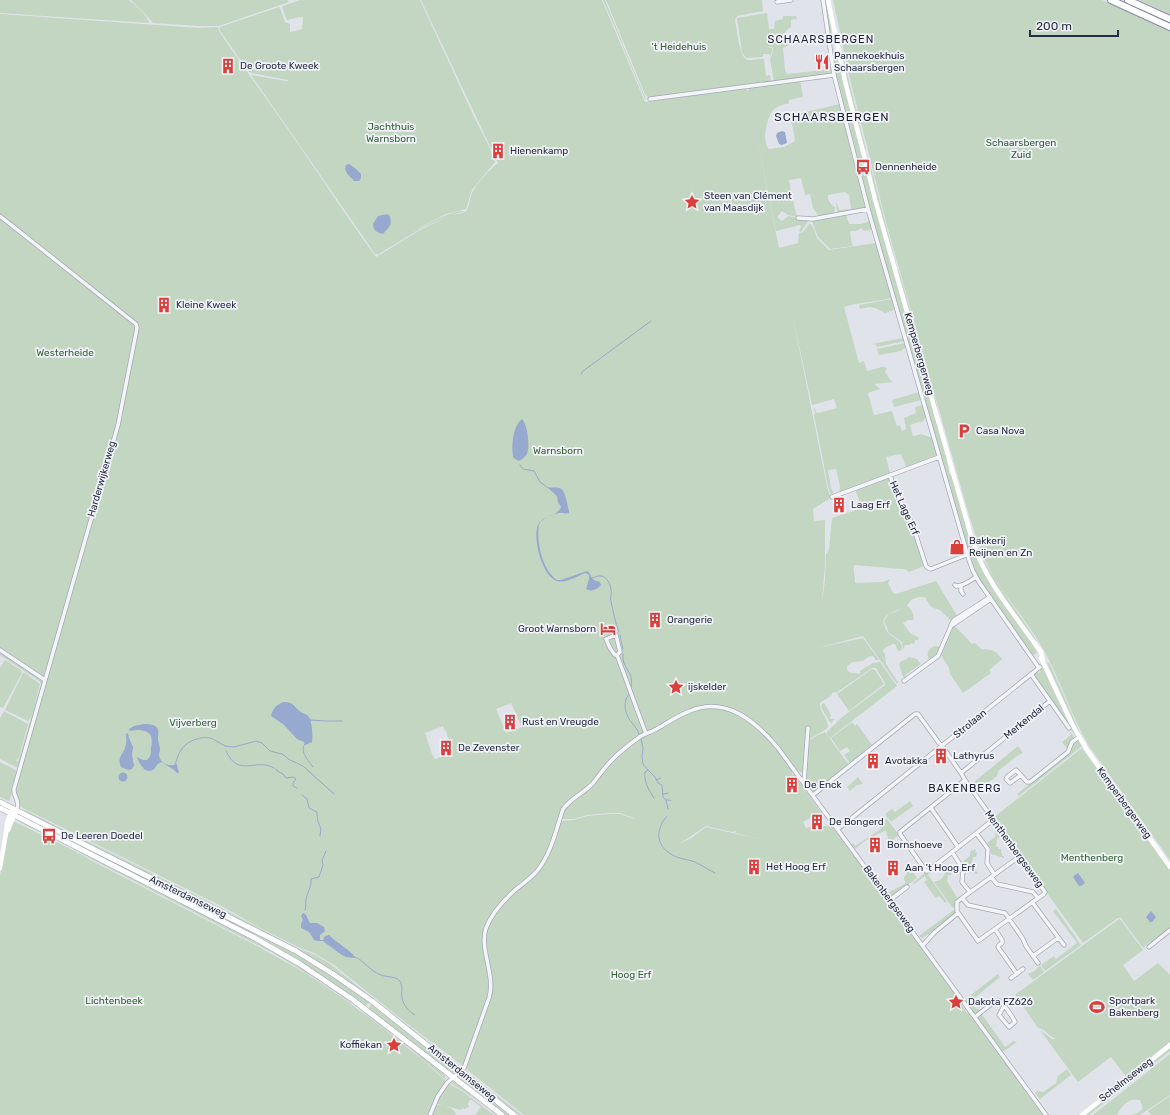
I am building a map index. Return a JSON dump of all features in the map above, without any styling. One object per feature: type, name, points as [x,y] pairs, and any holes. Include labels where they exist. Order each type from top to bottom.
[{"type":"highway","points":[[1111,0],[1170,27]]},
{"type":"highway","points":[[1128,0],[1170,18]]},
{"type":"highway","points":[[1136,0],[1170,18]]},
{"type":"main road","name":"Kemperbergerweg","points":[[828,0],[837,48],[883,229],[976,551],[982,566],[994,586],[1041,652],[1044,663],[1089,755],[1170,867]]},
{"type":"main road","name":"Amsterdamseweg","points":[[0,802],[14,811],[271,947],[319,976],[366,1009],[502,1115]]},
{"type":"main road","name":"Amsterdamseweg","points":[[0,808],[14,811],[296,951],[334,974],[372,1001],[514,1115]]},
{"type":"main road","points":[[0,868],[1,853],[7,823],[14,811]]},
{"type":"main road","name":"Schelmseweg","points":[[1082,1115],[1170,1045]]},
{"type":"street","points":[[777,2],[791,0]]},
{"type":"street","name":"Kemperbergerweg","points":[[823,0],[834,75],[868,209],[967,555],[976,577],[1039,668]]},
{"type":"street","points":[[830,50],[837,48]]},
{"type":"street","points":[[650,100],[834,75]]},
{"type":"street","points":[[798,218],[813,219],[868,209]]},
{"type":"street","name":"Harderwijkerweg","points":[[0,216],[136,324],[137,327],[118,425],[13,792],[18,802],[14,811]]},
{"type":"street","points":[[832,497],[939,458]]},
{"type":"street","name":"Het Lage Erf","points":[[890,475],[894,489],[913,526],[927,567],[931,569],[976,551]]},
{"type":"street","points":[[955,585],[961,586],[976,577]]},
{"type":"street","points":[[961,586],[961,591],[963,594]]},
{"type":"street","points":[[904,681],[938,656],[952,624],[991,598]]},
{"type":"street","points":[[617,655],[620,652],[616,635],[606,639],[612,652],[617,655],[646,734]]},
{"type":"street","points":[[0,650],[45,680]]},
{"type":"street","name":"Strolaan","points":[[838,829],[1044,663]]},
{"type":"street","points":[[1031,674],[1069,728]]},
{"type":"street","name":"Merkendal","points":[[961,773],[1050,701]]},
{"type":"street","name":"Bakenbergseweg","points":[[430,1115],[438,1096],[447,1083],[465,1067],[491,990],[485,950],[485,932],[488,923],[505,900],[536,872],[543,862],[548,854],[563,809],[592,784],[615,757],[646,734],[690,710],[705,707],[721,707],[735,712],[758,727],[778,748],[1046,1115]]},
{"type":"street","name":"Menthenbergseweg","points":[[813,795],[915,714],[918,714],[1045,892],[1038,898]]},
{"type":"street","points":[[804,782],[808,728]]},
{"type":"street","points":[[1021,775],[1027,782],[1030,782],[1068,752],[1072,742],[1079,737]]},
{"type":"street","points":[[797,773],[804,772]]},
{"type":"street","points":[[965,780],[900,833],[926,871],[928,871],[993,820]]},
{"type":"street","points":[[931,808],[958,847]]},
{"type":"street","points":[[976,833],[988,849],[987,863],[993,876],[997,884],[1033,892],[1038,898],[978,941],[956,910],[958,901],[970,892],[993,876],[1020,857]]},
{"type":"street","points":[[952,852],[963,869],[962,882],[970,892]]},
{"type":"street","points":[[890,900],[907,887]]},
{"type":"street","points":[[962,898],[968,904],[1004,912],[1023,938],[1026,946],[1038,963]]},
{"type":"street","points":[[1032,902],[1064,946]]},
{"type":"street","points":[[923,945],[935,932],[958,913]]},
{"type":"street","points":[[994,929],[1002,940],[1002,943],[998,947],[1017,974]]},
{"type":"street","points":[[1149,947],[1170,930]]},
{"type":"street","points":[[1033,956],[1058,938]]},
{"type":"street","points":[[1011,978],[1023,969]]},
{"type":"street","points":[[366,1009],[372,1001]]},
{"type":"street","points":[[975,1017],[996,1001],[1000,1001],[1004,1006],[1016,1022],[1009,1027],[1000,1015],[1004,1006]]},
{"type":"green space","points":[[0,0],[129,0],[144,13],[149,23],[0,13]]},
{"type":"green space","points":[[131,0],[287,0],[289,2],[219,26],[198,26],[153,23]]},
{"type":"green space","points":[[300,0],[420,0],[490,148],[495,162],[472,190],[466,209],[446,214],[409,234],[446,215],[457,212],[465,211],[451,215],[465,212],[468,208],[475,187],[498,163],[421,0],[602,0],[645,102],[745,88],[749,92],[748,88],[800,80],[803,97],[789,100],[789,103],[774,109],[771,112],[765,135],[765,141],[769,149],[784,147],[795,141],[793,128],[789,117],[840,104],[866,207],[865,209],[839,214],[836,203],[839,210],[851,209],[849,195],[845,192],[828,195],[828,199],[835,207],[834,215],[819,217],[813,208],[810,194],[805,195],[801,178],[789,180],[797,217],[788,215],[782,211],[778,218],[782,221],[788,216],[809,220],[801,232],[799,231],[801,227],[800,225],[776,231],[753,118],[779,248],[798,243],[799,233],[803,232],[810,223],[817,238],[829,250],[876,243],[892,298],[844,307],[859,363],[864,361],[867,371],[882,367],[887,368],[885,372],[891,381],[894,382],[874,384],[880,389],[868,393],[874,415],[892,411],[897,426],[900,425],[902,431],[906,429],[904,418],[916,413],[915,407],[923,405],[926,417],[922,422],[910,425],[913,436],[921,434],[932,438],[937,455],[906,467],[901,454],[886,457],[890,474],[839,494],[840,486],[836,469],[828,470],[831,488],[834,494],[831,495],[814,409],[815,408],[816,412],[818,413],[837,408],[834,399],[812,405],[792,313],[830,496],[829,499],[813,509],[814,521],[825,520],[825,564],[822,602],[826,554],[829,548],[832,518],[862,508],[855,489],[888,477],[892,489],[912,527],[924,566],[909,572],[905,569],[854,565],[855,583],[883,582],[890,579],[888,583],[893,593],[896,594],[936,581],[958,617],[954,620],[950,620],[940,610],[931,607],[925,597],[918,597],[911,600],[906,607],[886,616],[883,621],[888,633],[900,642],[902,647],[902,650],[898,651],[895,644],[893,644],[885,648],[883,651],[886,664],[898,682],[897,684],[863,636],[817,648],[863,638],[879,660],[876,660],[872,656],[863,661],[853,662],[847,666],[848,671],[850,673],[859,674],[860,671],[873,663],[880,662],[897,686],[830,738],[827,732],[841,718],[885,685],[885,683],[876,668],[872,668],[836,693],[832,693],[832,695],[820,703],[828,727],[812,737],[810,740],[825,732],[849,765],[813,793],[805,782],[805,773],[796,771],[772,739],[770,740],[794,771],[792,775],[796,774],[799,777],[798,780],[821,812],[803,822],[806,828],[831,825],[855,857],[852,852],[855,854],[914,935],[916,941],[919,945],[920,944],[961,1000],[960,1001],[966,1012],[969,1013],[1043,1115],[524,1115],[465,1068],[492,990],[486,950],[487,928],[506,900],[537,872],[544,863],[561,821],[574,820],[587,816],[611,814],[620,814],[635,819],[620,813],[587,815],[574,819],[559,819],[543,862],[536,871],[505,900],[486,927],[484,932],[484,950],[491,990],[463,1066],[334,965],[312,952],[300,948],[258,927],[227,909],[19,806],[15,790],[118,425],[138,328],[136,323],[0,215],[0,14],[199,28],[218,27],[219,31],[376,257],[422,229],[449,216],[422,228],[377,255],[375,254],[251,75],[288,80],[251,73],[248,71],[219,29],[220,27],[279,7],[285,22],[290,24],[290,32],[302,29],[303,17],[287,20],[282,7]],"holes":[[[511,703],[522,727],[506,733],[496,709]],[[443,726],[453,752],[435,759],[425,733]],[[706,826],[732,832],[736,831],[735,833],[759,839],[706,827],[693,837],[679,844]]]},
{"type":"green space","points":[[603,0],[605,0],[623,44],[622,44]]},
{"type":"green space","name":"'t Heidehuis","points":[[606,0],[762,0],[763,11],[737,16],[735,20],[742,54],[748,60],[764,59],[766,76],[770,75],[771,82],[649,99],[645,94]]},
{"type":"green space","points":[[824,0],[826,0],[831,26],[832,41],[830,42]]},
{"type":"green space","name":"Schaarsbergen Zuid","points":[[833,0],[1102,0],[1170,31],[1170,860],[1089,746],[1042,647],[995,579],[982,552],[966,505],[887,226],[849,75]]},
{"type":"green space","points":[[1139,0],[1170,0],[1170,14]]},
{"type":"green space","points":[[767,13],[769,29],[774,29],[775,21],[783,19],[783,16],[796,16],[797,19],[791,20],[791,27],[785,34],[785,36],[789,38],[796,38],[793,40],[793,43],[783,48],[785,70],[787,74],[832,69],[833,74],[774,82],[770,59],[773,51],[770,35],[772,47],[767,48],[772,48],[770,57],[769,54],[763,54],[763,57],[746,58],[742,52],[737,18]]},
{"type":"green space","points":[[623,45],[646,99],[645,99]]},
{"type":"green space","points":[[834,50],[837,52],[862,154],[863,168],[868,178],[934,413],[928,416],[869,209],[835,75],[831,52]]},
{"type":"green space","points":[[842,53],[866,149],[865,150],[840,54]]},
{"type":"green space","points":[[869,160],[897,267],[869,171]]},
{"type":"green space","points":[[846,215],[849,224],[861,224],[870,221],[872,230],[864,231],[861,228],[856,231],[850,231],[853,246],[830,249],[818,237],[812,221]]},
{"type":"green space","name":"Westerheide","points":[[0,217],[136,325],[117,425],[44,678],[0,649]]},
{"type":"green space","points":[[896,269],[898,269],[901,278],[934,393],[937,412]]},
{"type":"green space","points":[[892,299],[894,310],[885,313],[873,308],[860,309],[859,305]]},
{"type":"green space","points":[[903,338],[904,341],[877,347],[876,345],[872,344]]},
{"type":"green space","points":[[905,343],[906,347],[901,351],[879,355],[877,349]]},
{"type":"green space","points":[[919,392],[921,400],[894,407],[892,400]]},
{"type":"green space","points":[[934,414],[947,458],[949,473],[952,477],[973,548],[972,551],[969,552],[967,551],[946,480],[950,478],[946,479],[928,417]]},
{"type":"green space","points":[[974,554],[1037,653],[1032,655],[980,581],[974,570],[969,555]]},
{"type":"green space","points":[[982,561],[984,561],[1035,638],[1041,650],[996,585]]},
{"type":"green space","points":[[992,601],[955,626],[972,644],[975,643],[981,649],[992,650],[1002,659],[989,670],[991,673],[963,693],[950,674],[949,668],[941,655],[952,626]]},
{"type":"green space","points":[[908,606],[913,614],[913,620],[908,620],[903,623],[910,633],[919,638],[918,640],[915,640],[914,644],[911,643],[910,645],[905,645],[903,649],[902,642],[889,633],[884,621],[888,615]]},
{"type":"green space","points":[[935,646],[941,647],[938,655],[929,660],[928,652]]},
{"type":"green space","points":[[0,651],[44,682],[19,767],[0,759],[0,718],[4,711],[28,724],[19,757],[16,761],[18,762],[41,684],[39,681],[0,655]]},
{"type":"green space","points":[[909,657],[917,659],[921,664],[905,675],[905,678],[903,677],[899,664]]},
{"type":"green space","points":[[5,660],[21,670],[22,673],[3,708],[0,707],[0,668]]},
{"type":"green space","points":[[1047,663],[1049,663],[1052,669],[1081,735],[1080,736]]},
{"type":"green space","points":[[1041,668],[1044,668],[1077,737],[1034,676],[1036,672],[1041,672]]},
{"type":"green space","points":[[872,669],[875,670],[884,684],[849,711],[837,694]]},
{"type":"green space","points":[[23,673],[40,684],[32,715],[28,721],[5,710]]},
{"type":"green space","points":[[824,703],[829,711],[831,719],[834,719],[832,723],[822,709],[821,705]]},
{"type":"green space","points":[[852,722],[855,726],[857,724],[872,745],[850,763],[844,755],[850,751],[847,747],[840,751],[831,738]]},
{"type":"green space","points":[[1067,728],[1075,738],[1068,750],[1062,742],[1071,735]]},
{"type":"green space","points":[[1077,740],[1082,746],[1019,796],[1017,794],[1069,752],[1071,745]]},
{"type":"green space","points":[[1018,746],[1023,753],[998,771],[997,776],[975,793],[972,789],[976,785],[974,782]]},
{"type":"green space","name":"Menthenberg","points":[[1082,748],[1170,869],[1170,929],[1143,948],[1121,918],[1118,918],[1083,943],[993,818]]},
{"type":"green space","points":[[0,762],[14,769],[18,773],[9,801],[0,797]]},
{"type":"green space","points":[[858,777],[863,784],[857,785],[850,791],[847,787]]},
{"type":"green space","points":[[910,801],[913,806],[891,822],[885,814],[892,809],[895,812]]},
{"type":"green space","points":[[25,810],[84,840],[82,842],[24,812]]},
{"type":"green space","points":[[887,819],[899,835],[890,842],[886,831],[884,831],[866,840],[855,849],[851,845],[853,843],[855,846],[881,829],[880,825]]},
{"type":"green space","points":[[20,820],[79,850],[78,851],[19,822]]},
{"type":"green space","name":"Lichtenbeek","points":[[13,821],[77,852],[77,854],[79,853],[257,946],[307,974],[347,1001],[419,1057],[446,1081],[429,1115],[0,1115],[0,876],[7,835]]},
{"type":"green space","points":[[996,830],[1000,838],[997,838],[996,847],[1001,849],[1002,856],[1004,856],[1004,858],[991,854],[991,848],[987,843],[995,837]]},
{"type":"green space","points":[[85,840],[226,910],[224,913],[84,842]]},
{"type":"green space","points":[[82,846],[275,942],[313,963],[369,1002],[365,1007],[319,975],[81,847]]},
{"type":"green space","points":[[974,849],[977,853],[976,857],[973,857],[971,866],[975,867],[978,874],[966,872],[961,863],[970,856],[971,850],[974,851]]},
{"type":"green space","points":[[80,850],[109,867],[196,909],[298,964],[363,1009],[363,1011],[316,979],[273,953],[95,861],[79,852]]},
{"type":"green space","points":[[909,866],[917,878],[890,898],[875,877],[877,875],[889,892],[906,882],[904,877],[907,874],[904,870]]},
{"type":"green space","points":[[946,870],[951,870],[951,875],[948,875],[947,881],[958,899],[954,908],[934,882],[945,875]]},
{"type":"green space","points":[[926,872],[947,902],[945,903],[939,896],[936,898],[924,882],[927,880],[925,876],[914,884],[913,883]]},
{"type":"green space","points":[[955,909],[955,914],[931,933],[922,938],[919,936]]},
{"type":"green space","points":[[1056,909],[1081,945],[1045,971],[1041,965],[1054,956],[1056,959],[1077,943],[1053,911]]},
{"type":"green space","points":[[227,911],[329,963],[418,1033],[417,1034],[358,989],[225,914]]},
{"type":"green space","name":"Sportpark Bakenberg","points":[[1119,919],[1143,950],[1123,965],[1134,981],[1158,963],[1170,975],[1170,1044],[1127,1078],[1111,1057],[1078,1082],[1040,1030],[1052,1039],[1056,1039],[1043,1029],[1038,1028],[1016,994]]},
{"type":"green space","points":[[1040,966],[1044,972],[1033,980],[1028,974]]},
{"type":"green space","points":[[998,974],[1000,977],[972,1000],[975,1008],[981,1012],[975,1014],[965,1001]]},
{"type":"green space","points":[[372,1004],[458,1072],[454,1076],[368,1009]]},
{"type":"green space","points":[[366,1012],[415,1049],[445,1075],[446,1080],[408,1047],[364,1013]]},
{"type":"green space","points":[[981,1013],[1005,1047],[1014,1041],[1017,1042],[1002,1051],[977,1017]]},
{"type":"green space","points":[[419,1034],[463,1068],[461,1069]]},
{"type":"green space","points":[[1170,1047],[1170,1051],[1089,1115],[1084,1115]]},
{"type":"green space","points":[[1170,1054],[1170,1095],[1140,1115],[1130,1115],[1136,1114],[1143,1109],[1140,1100],[1136,1099],[1126,1103],[1117,1115],[1093,1115]]},
{"type":"green space","points":[[1067,1069],[1071,1075],[1040,1099],[1035,1093],[1037,1091],[1043,1092],[1056,1083],[1058,1076]]},
{"type":"green space","points":[[465,1070],[522,1115],[519,1115],[465,1072]]},
{"type":"green space","points":[[459,1073],[511,1115],[504,1115],[455,1077]]},
{"type":"green space","points":[[453,1082],[488,1109],[499,1115],[496,1115],[450,1083]]},
{"type":"green space","points":[[449,1084],[462,1091],[494,1115],[475,1115],[481,1107],[470,1099],[468,1104],[469,1107],[461,1110],[437,1104],[436,1103]]},
{"type":"green space","points":[[1170,1096],[1170,1115],[1151,1115],[1148,1111]]},
{"type":"green space","points":[[434,1105],[450,1108],[456,1115],[430,1115]]},
{"type":"water","points":[[782,131],[785,132],[787,143],[782,145],[779,144],[776,136],[777,133]]},
{"type":"water","points":[[349,164],[361,174],[359,181],[354,181],[346,172],[345,167]]},
{"type":"water","points":[[387,214],[390,216],[390,226],[383,234],[379,233],[375,230],[373,224],[378,216]]},
{"type":"water","points":[[522,419],[526,426],[528,436],[528,451],[527,454],[519,461],[513,457],[512,447],[515,431]]},
{"type":"water","points":[[547,487],[560,488],[562,490],[565,495],[569,511],[569,513],[553,514],[561,507],[557,496]]},
{"type":"water","points":[[546,518],[539,524],[538,539],[541,555],[547,569],[557,580],[587,571],[593,579],[600,582],[601,585],[598,588],[594,590],[586,589],[589,575],[586,573],[561,582],[552,578],[547,572],[539,555],[536,537],[539,523],[542,520]]},
{"type":"water","points":[[284,702],[292,704],[309,717],[312,729],[312,742],[305,745],[304,742],[297,739],[283,724],[271,716],[276,707]]},
{"type":"water","points":[[144,724],[150,724],[157,727],[160,749],[159,755],[162,762],[158,763],[152,770],[146,770],[141,766],[137,757],[143,760],[147,760],[149,758],[151,753],[151,736],[149,733],[144,731],[130,731],[129,729],[134,726]]},
{"type":"water","points":[[128,733],[133,747],[132,755],[134,766],[132,769],[128,770],[121,767],[120,758],[125,747],[126,734]]},
{"type":"water","points":[[162,762],[169,765],[174,765],[176,762],[179,773]]},
{"type":"water","points":[[123,772],[128,777],[123,782],[118,777]]},
{"type":"water","points":[[1078,873],[1085,883],[1081,886],[1079,886],[1073,877]]},
{"type":"water","points":[[1151,911],[1156,917],[1152,922],[1150,922],[1146,917]]},
{"type":"water","points":[[303,913],[306,915],[310,923],[317,923],[324,927],[325,931],[320,935],[320,940],[323,940],[325,936],[329,935],[350,951],[356,958],[346,957],[323,941],[314,940],[309,932],[301,928],[303,920],[301,916]]},
{"type":"waterway","points":[[581,374],[651,321]]},
{"type":"waterway","points":[[520,465],[523,469],[534,471],[540,482],[547,487]]},
{"type":"waterway","points":[[592,578],[602,576],[610,584],[611,600],[619,632]]},
{"type":"waterway","points":[[620,635],[623,649]]},
{"type":"waterway","points":[[623,654],[624,663],[631,677],[631,687]]},
{"type":"waterway","points":[[629,694],[625,708],[630,720],[639,734]]},
{"type":"waterway","points":[[310,720],[342,721]]},
{"type":"waterway","points":[[176,762],[184,746],[196,739],[209,738],[225,746]]},
{"type":"waterway","points":[[641,739],[643,748],[643,764],[655,777],[658,783],[662,785],[663,797],[666,800],[668,809]]},
{"type":"waterway","points":[[225,746],[234,747],[256,741],[262,743],[270,751],[282,754],[290,760],[303,766],[334,794]]},
{"type":"waterway","points":[[305,744],[303,747],[304,753],[313,767]]},
{"type":"waterway","points":[[226,751],[236,764],[242,766],[267,765],[274,768]]},
{"type":"waterway","points":[[276,769],[286,778],[293,777],[296,779],[293,786],[297,788]]},
{"type":"waterway","points":[[648,770],[645,772],[646,782],[654,798]]},
{"type":"waterway","points":[[656,780],[661,778]]},
{"type":"waterway","points":[[663,794],[668,793]]},
{"type":"waterway","points":[[302,795],[307,799],[309,808],[317,812],[318,822],[321,829],[320,836]]},
{"type":"waterway","points":[[666,800],[671,801]]},
{"type":"waterway","points":[[667,816],[659,831],[662,846],[674,856],[695,862],[715,873]]},
{"type":"waterway","points":[[305,910],[311,879],[319,877],[323,865],[322,860],[326,851]]},
{"type":"waterway","points":[[355,957],[377,974],[399,980],[402,985],[402,996],[405,1006],[415,1015]]},
{"type":"place","name":"Pannekoekhuis Schaarsbergen","points":[[822,62]]},
{"type":"place","name":"De Groote Kweek","points":[[228,66]]},
{"type":"place","name":"Hienenkamp","points":[[498,151]]},
{"type":"place","name":"Dennenheide","points":[[863,167]]},
{"type":"place","name":"Steen van Clément van Maasdijk","points":[[692,202]]},
{"type":"place","name":"Kleine Kweek","points":[[164,305]]},
{"type":"place","name":"Casa Nova","points":[[964,431]]},
{"type":"place","name":"Laag Erf","points":[[839,505]]},
{"type":"place","name":"Bakkerij Reijnen en Zn","points":[[957,547]]},
{"type":"place","name":"Orangerie","points":[[655,620]]},
{"type":"place","name":"Groot Warnsborn","points":[[608,629]]},
{"type":"place","name":"ijskelder","points":[[676,687]]},
{"type":"place","name":"Rust en Vreugde","points":[[510,722]]},
{"type":"place","name":"De Zevenster","points":[[446,748]]},
{"type":"place","name":"Lathyrus","points":[[941,756]]},
{"type":"place","name":"Avotakka","points":[[873,761]]},
{"type":"place","name":"De Enck","points":[[792,785]]},
{"type":"place","name":"De Bongerd","points":[[817,822]]},
{"type":"place","name":"De Leeren Doedel","points":[[49,836]]},
{"type":"place","name":"Bornshoeve","points":[[875,845]]},
{"type":"place","name":"Het Hoog Erf","points":[[754,867]]},
{"type":"place","name":"Aan 't Hoog Erf","points":[[893,868]]},
{"type":"place","name":"Dakota FZ626","points":[[956,1002]]},
{"type":"place","name":"Sportpark Bakenberg","points":[[1097,1007]]},
{"type":"place","name":"Koffiekan","points":[[394,1045]]},
{"type":"district","name":"SCHAARSBERGEN","points":[[821,39]]},
{"type":"district","name":"SCHAARSBERGEN","points":[[832,117]]},
{"type":"district","name":"BAKENBERG","points":[[965,788]]},
{"type":"park label","name":"Jachthuis Warnsborn","points":[[391,132]]},
{"type":"park label","name":"Warnsborn","points":[[558,451]]},
{"type":"park label","name":"Vijverberg","points":[[193,723]]},
{"type":"park label","name":"Hoog Erf","points":[[631,975]]}]
